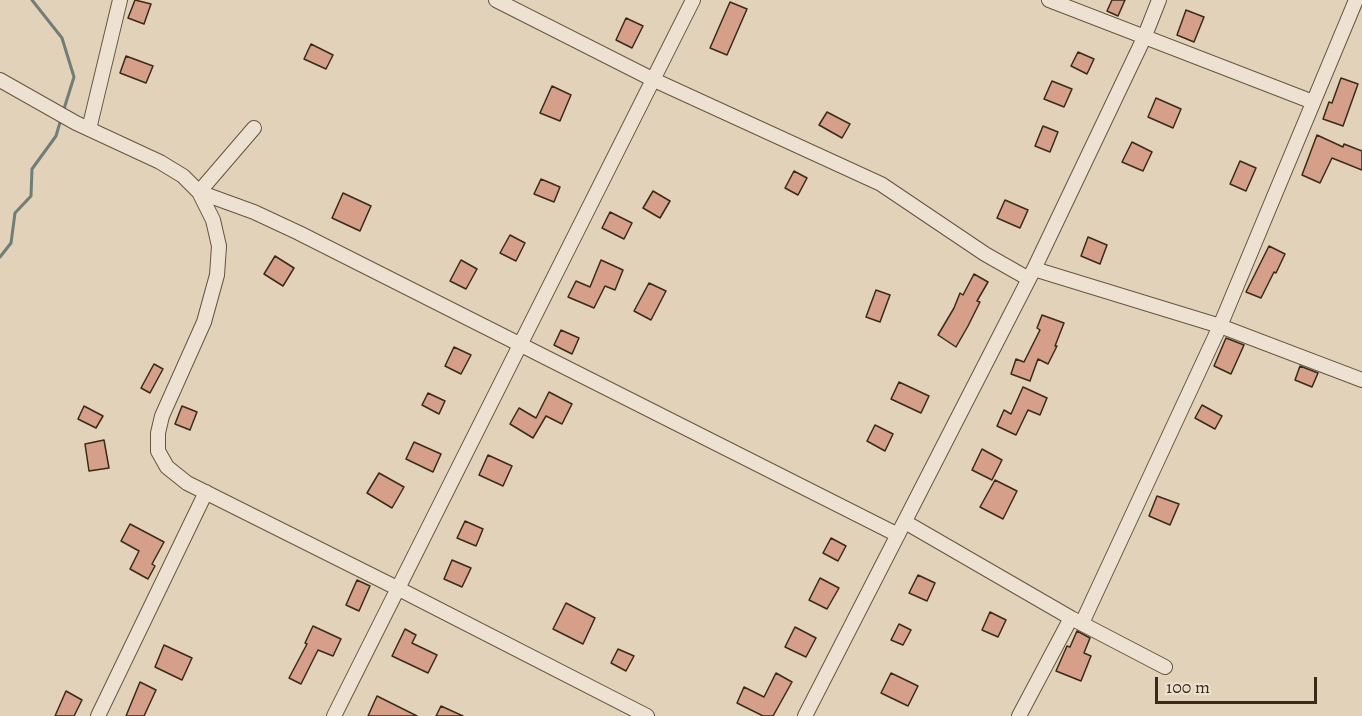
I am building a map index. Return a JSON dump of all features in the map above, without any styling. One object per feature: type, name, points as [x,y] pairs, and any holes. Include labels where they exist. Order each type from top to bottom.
[{"type":"street","points":[[82,126],[120,0]]},
{"type":"street","points":[[496,0],[654,80],[881,184],[985,254],[1031,274],[1220,326],[1362,380]]},
{"type":"street","points":[[334,716],[693,0]]},
{"type":"street","points":[[1049,0],[1313,102]]},
{"type":"street","points":[[805,716],[1031,274],[1144,38],[1159,0]]},
{"type":"street","points":[[1019,716],[1077,620],[1220,326],[1356,0]]},
{"type":"street","points":[[0,80],[82,126],[160,162],[183,176],[199,192],[213,219],[219,246],[217,274],[204,322],[162,416],[158,434],[158,451],[167,467],[187,483],[647,716]]},
{"type":"street","points":[[199,192],[254,128]]},
{"type":"street","points":[[199,192],[254,212],[299,232],[464,314],[520,345],[901,528],[1166,667]]},
{"type":"street","points":[[98,716],[206,492]]},
{"type":"building","points":[[135,0],[151,4],[144,24],[128,18]]},
{"type":"building","points":[[1112,0],[1125,0],[1118,16],[1107,11]]},
{"type":"building","points":[[730,2],[747,9],[727,55],[710,48]]},
{"type":"building","points":[[1186,10],[1204,17],[1194,42],[1177,35]]},
{"type":"building","points":[[626,18],[643,26],[632,48],[616,40]]},
{"type":"building","points":[[311,44],[333,55],[326,69],[304,59]]},
{"type":"building","points":[[1078,52],[1094,59],[1087,74],[1071,66]]},
{"type":"building","points":[[126,56],[153,66],[146,83],[120,73]]},
{"type":"building","points":[[1341,78],[1358,84],[1343,126],[1323,119],[1329,102],[1332,103]]},
{"type":"building","points":[[1052,81],[1072,89],[1064,107],[1044,99]]},
{"type":"building","points":[[552,86],[571,95],[560,121],[540,113]]},
{"type":"building","points":[[1156,98],[1181,109],[1173,128],[1148,117]]},
{"type":"building","points":[[827,112],[850,124],[842,138],[819,125]]},
{"type":"building","points":[[1043,126],[1058,132],[1050,152],[1035,146]]},
{"type":"building","points":[[1317,135],[1343,147],[1344,144],[1362,151],[1362,170],[1332,158],[1320,183],[1302,175]]},
{"type":"building","points":[[1132,142],[1152,152],[1143,171],[1122,162]]},
{"type":"building","points":[[1240,161],[1256,168],[1246,191],[1230,184]]},
{"type":"building","points":[[794,171],[807,178],[798,195],[785,188]]},
{"type":"building","points":[[541,179],[560,187],[554,202],[534,194]]},
{"type":"building","points":[[653,191],[670,201],[660,218],[643,208]]},
{"type":"building","points":[[343,193],[371,206],[360,231],[332,218]]},
{"type":"building","points":[[1005,200],[1028,210],[1020,228],[997,218]]},
{"type":"building","points":[[610,212],[632,223],[624,239],[602,228]]},
{"type":"building","points":[[510,235],[525,243],[516,261],[500,253]]},
{"type":"building","points":[[1088,237],[1107,245],[1100,264],[1081,256]]},
{"type":"building","points":[[1269,246],[1285,254],[1261,298],[1246,292]]},
{"type":"building","points":[[275,256],[294,268],[283,286],[264,274]]},
{"type":"building","points":[[461,260],[477,269],[466,289],[450,281]]},
{"type":"building","points":[[601,260],[623,270],[615,290],[605,286],[594,308],[568,297],[576,281],[590,287]]},
{"type":"building","points":[[974,274],[988,282],[956,347],[938,335],[960,293],[963,295]]},
{"type":"building","points":[[649,283],[666,291],[651,320],[634,311]]},
{"type":"building","points":[[876,290],[890,295],[880,322],[866,317]]},
{"type":"building","points":[[1042,315],[1064,323],[1055,346],[1057,346],[1048,364],[1038,359],[1030,381],[1011,374],[1016,359],[1024,362],[1040,330],[1037,328]]},
{"type":"building","points":[[561,330],[579,338],[572,354],[554,345]]},
{"type":"building","points":[[1226,338],[1244,345],[1231,374],[1214,366]]},
{"type":"building","points":[[454,347],[471,355],[461,374],[445,366]]},
{"type":"building","points":[[154,364],[163,369],[150,393],[141,388]]},
{"type":"building","points":[[1300,366],[1318,373],[1312,387],[1295,380]]},
{"type":"building","points":[[899,382],[929,396],[921,413],[891,399]]},
{"type":"building","points":[[1023,387],[1047,398],[1040,415],[1028,410],[1016,435],[997,426],[1004,410],[1011,414]]},
{"type":"building","points":[[549,392],[572,404],[562,424],[546,416],[533,438],[510,424],[519,408],[536,418]]},
{"type":"building","points":[[428,393],[445,401],[439,414],[422,405]]},
{"type":"building","points":[[1202,405],[1222,416],[1215,429],[1195,418]]},
{"type":"building","points":[[84,406],[103,416],[96,428],[78,419]]},
{"type":"building","points":[[182,406],[197,412],[190,430],[175,424]]},
{"type":"building","points":[[875,425],[893,434],[885,451],[867,441]]},
{"type":"building","points":[[104,440],[109,468],[89,471],[85,444]]},
{"type":"building","points":[[414,442],[441,454],[433,472],[406,459]]},
{"type":"building","points":[[982,449],[1002,460],[992,480],[972,470]]},
{"type":"building","points":[[488,455],[512,466],[503,486],[479,475]]},
{"type":"building","points":[[379,473],[404,487],[392,508],[367,493]]},
{"type":"building","points":[[995,480],[1017,491],[1003,519],[980,507]]},
{"type":"building","points":[[1157,496],[1179,504],[1170,525],[1149,516]]},
{"type":"building","points":[[465,521],[483,529],[476,546],[457,538]]},
{"type":"building","points":[[130,524],[164,542],[152,564],[155,566],[148,579],[130,569],[139,551],[121,541]]},
{"type":"building","points":[[831,538],[846,546],[838,561],[823,553]]},
{"type":"building","points":[[452,560],[471,568],[462,587],[444,579]]},
{"type":"building","points":[[918,575],[935,583],[927,601],[909,593]]},
{"type":"building","points":[[820,578],[839,588],[827,609],[809,600]]},
{"type":"building","points":[[357,580],[370,586],[359,611],[346,605]]},
{"type":"building","points":[[566,603],[595,618],[583,644],[553,629]]},
{"type":"building","points":[[990,612],[1006,620],[998,637],[982,630]]},
{"type":"building","points":[[899,624],[911,630],[903,645],[891,640]]},
{"type":"building","points":[[313,626],[341,639],[333,656],[318,650],[301,684],[289,678],[307,644],[305,643]]},
{"type":"building","points":[[795,627],[816,638],[806,657],[785,647]]},
{"type":"building","points":[[405,629],[416,635],[412,643],[437,655],[428,673],[392,656]]},
{"type":"building","points":[[1077,631],[1090,638],[1084,653],[1091,656],[1081,681],[1056,671],[1067,646],[1070,647]]},
{"type":"building","points":[[164,645],[192,658],[182,680],[155,667]]},
{"type":"building","points":[[618,649],[634,656],[626,671],[611,663]]},
{"type":"building","points":[[776,673],[792,682],[773,716],[763,716],[737,703],[744,687],[764,697]]},
{"type":"building","points":[[891,673],[918,686],[908,706],[881,693]]},
{"type":"building","points":[[140,682],[156,690],[144,716],[126,716]]},
{"type":"building","points":[[66,691],[82,700],[74,716],[55,716]]},
{"type":"building","points":[[377,696],[417,716],[368,716]]},
{"type":"building","points":[[441,706],[463,716],[436,716]]},
{"type":"waterway","points":[[32,0],[62,38],[74,77],[63,112]]},
{"type":"waterway","points":[[0,257],[11,243],[15,213],[31,196],[32,169],[56,136],[61,119]]}]
